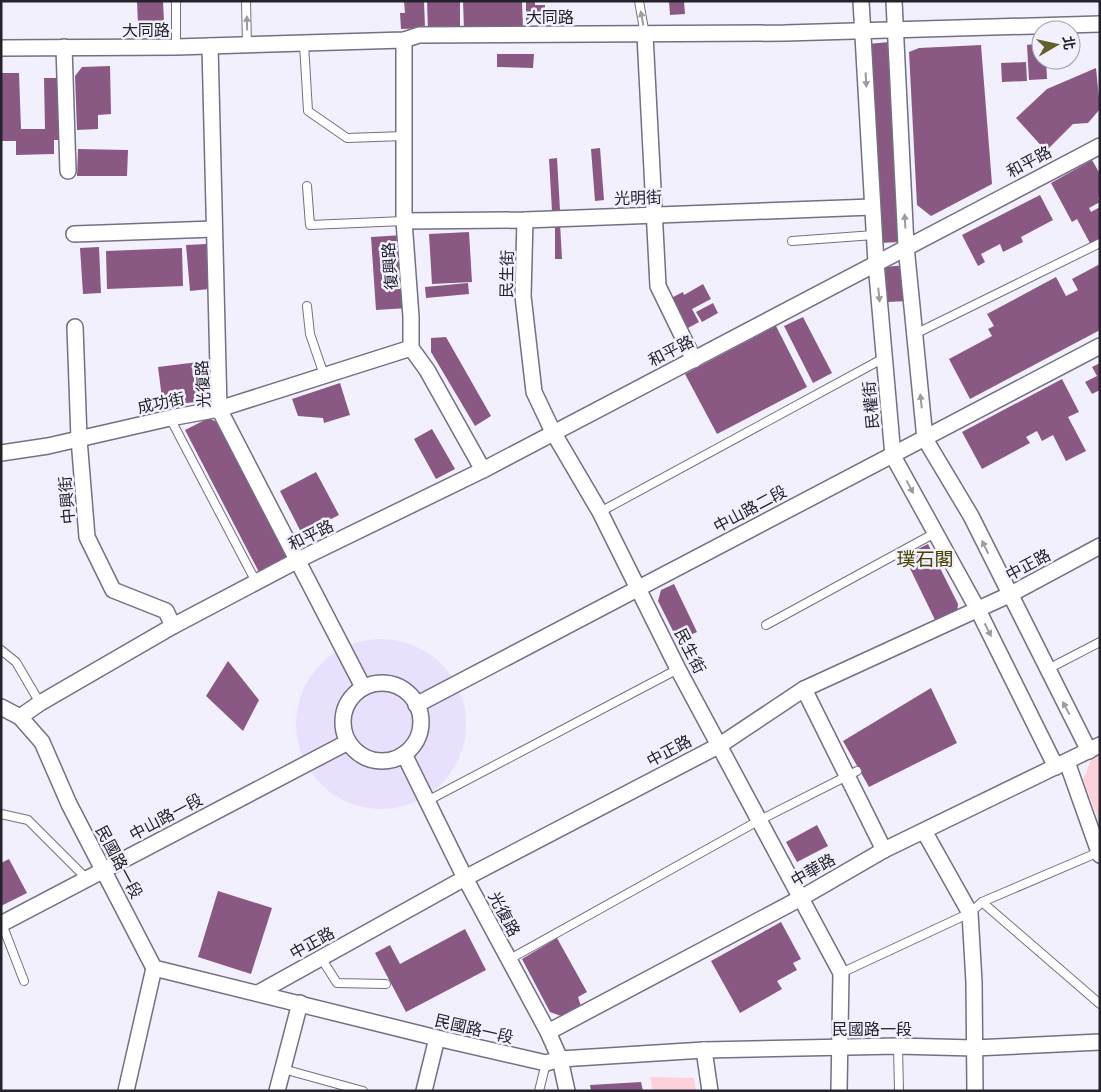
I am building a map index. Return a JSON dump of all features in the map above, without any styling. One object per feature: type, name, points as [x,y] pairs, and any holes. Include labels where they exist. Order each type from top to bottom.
[{"type":"street","name":"民權街","points":[[861,1],[872,207],[893,456],[1061,765],[1099,853]]},
{"type":"street","points":[[894,1],[906,246],[925,439],[970,516],[1046,670],[1094,748]]},
{"type":"street","name":"大同路","points":[[1,48],[304,44],[404,40],[419,36],[863,32],[1100,24]]},
{"type":"street","points":[[645,35],[658,286],[694,360]]},
{"type":"street","name":"復興路","points":[[404,40],[404,221],[411,318],[411,348]]},
{"type":"street","name":"光復路","points":[[210,46],[220,409],[362,687]]},
{"type":"street","points":[[64,47],[68,171]]},
{"type":"street","name":"和平路","points":[[20,717],[40,703],[173,626],[256,582],[441,485],[483,470],[694,360],[906,246],[1100,146]]},
{"type":"street","name":"光明街","points":[[404,221],[525,220],[872,207]]},
{"type":"street","name":"民生街","points":[[525,220],[523,296],[534,392],[553,432],[600,512],[678,669],[720,745],[758,821],[841,973],[839,1091]]},
{"type":"street","points":[[74,234],[214,229]]},
{"type":"street","name":"中興街","points":[[75,327],[79,439],[88,537],[114,590],[166,611],[173,626]]},
{"type":"street","name":"中山路二段","points":[[416,705],[1100,346]]},
{"type":"street","points":[[411,348],[427,370],[483,470]]},
{"type":"street","name":"成功街","points":[[1,453],[79,439],[170,418],[220,409],[411,348]]},
{"type":"street","name":"中正路","points":[[258,993],[465,878],[720,745],[804,689],[1008,596],[1100,546]]},
{"type":"street","points":[[381,683],[394,685],[406,691],[416,705],[421,725],[418,738],[404,754],[390,761],[377,761],[365,758],[354,750],[348,742],[343,727],[343,714],[348,702],[362,687],[381,683]]},
{"type":"street","points":[[804,689],[852,774],[884,850]]},
{"type":"street","name":"民國路一段","points":[[1,706],[20,717],[42,742],[69,804],[154,968],[436,1038],[553,1061],[704,1050],[898,1046],[974,1048],[1100,1042]]},
{"type":"street","name":"中山路一段","points":[[1,924],[348,742]]},
{"type":"street","name":"中華路","points":[[548,1032],[801,898],[884,850],[1094,748]]},
{"type":"street","name":"光復路","points":[[404,754],[465,878],[548,1032],[553,1061],[567,1091]]},
{"type":"street","points":[[924,831],[970,914],[975,1091]]},
{"type":"street","points":[[126,1091],[154,968]]},
{"type":"street","points":[[277,1091],[300,1003]]},
{"type":"street","points":[[424,1091],[436,1038]]},
{"type":"street","points":[[704,1050],[710,1091]]},
{"type":"lane","points":[[176,1],[176,47]]},
{"type":"lane","points":[[246,1],[247,45]]},
{"type":"lane","points":[[639,1],[645,35]]},
{"type":"lane","points":[[304,44],[308,110],[346,138],[404,136]]},
{"type":"lane","points":[[306,186],[310,225],[404,221]]},
{"type":"lane","points":[[792,241],[874,235]]},
{"type":"lane","points":[[915,334],[1100,243]]},
{"type":"lane","points":[[307,306],[310,334],[324,375]]},
{"type":"lane","points":[[600,512],[885,358]]},
{"type":"lane","points":[[170,418],[256,582]]},
{"type":"lane","points":[[766,625],[935,533]]},
{"type":"lane","points":[[1046,670],[1100,642]]},
{"type":"lane","points":[[1,650],[16,662],[40,703]]},
{"type":"lane","points":[[427,801],[678,669]]},
{"type":"lane","points":[[508,960],[758,821],[852,774]]},
{"type":"lane","points":[[1,814],[28,820],[87,879]]},
{"type":"lane","points":[[841,973],[970,914],[982,902],[1099,853]]},
{"type":"lane","points":[[982,902],[1100,1004]]},
{"type":"lane","points":[[1,924],[24,981]]},
{"type":"lane","points":[[321,958],[337,984],[386,984]]},
{"type":"lane","points":[[898,1046],[899,1091]]},
{"type":"lane","points":[[539,1091],[553,1061]]},
{"type":"lane","points":[[283,1069],[363,1091]]},
{"type":"shaded area","points":[[381,639],[406,643],[421,649],[441,664],[456,684],[464,707],[466,724],[462,749],[456,764],[441,784],[421,799],[398,807],[381,809],[356,805],[341,799],[321,784],[306,764],[298,741],[296,724],[300,699],[306,684],[321,664],[341,649],[364,641]]},
{"type":"shaded area","points":[[1100,754],[1100,824],[1083,779],[1092,758]]},
{"type":"shaded area","points":[[650,1077],[694,1078],[696,1091],[653,1091]]},
{"type":"building","points":[[137,1],[163,1],[164,22],[138,24]]},
{"type":"building","points":[[404,1],[424,1],[425,28],[401,29],[400,13],[405,13]]},
{"type":"building","points":[[427,1],[460,1],[460,30],[428,31]]},
{"type":"building","points":[[463,1],[522,1],[523,28],[464,30]]},
{"type":"building","points":[[526,1],[535,1],[535,5],[545,5],[545,21],[526,21]]},
{"type":"building","points":[[669,1],[684,1],[685,14],[670,15]]},
{"type":"building","points":[[889,42],[900,242],[879,243],[868,44]]},
{"type":"building","points":[[1031,44],[1031,70],[1047,70],[1047,79],[1029,80],[1027,45]]},
{"type":"building","points":[[981,45],[992,184],[931,216],[917,205],[909,52],[919,48]]},
{"type":"building","points":[[497,54],[534,54],[533,68],[497,67]]},
{"type":"building","points":[[1026,62],[1027,81],[1002,82],[1001,63]]},
{"type":"building","points":[[110,66],[111,114],[98,115],[98,129],[77,130],[75,76],[82,67]]},
{"type":"building","points":[[1096,68],[1100,109],[1088,123],[1073,124],[1046,151],[1016,118],[1047,89]]},
{"type":"building","points":[[1,73],[19,73],[21,129],[45,129],[44,78],[58,78],[59,128],[64,128],[64,140],[54,140],[54,154],[16,155],[16,141],[1,141]]},
{"type":"building","points":[[600,148],[604,200],[595,201],[591,149]]},
{"type":"building","points":[[78,149],[128,150],[127,176],[77,176]]},
{"type":"building","points":[[557,158],[560,210],[552,211],[549,159]]},
{"type":"building","points":[[1092,160],[1100,174],[1100,197],[1098,198],[1100,202],[1089,208],[1091,212],[1100,207],[1100,243],[1092,247],[1077,219],[1072,222],[1051,183]]},
{"type":"building","points":[[1040,195],[1053,220],[1021,237],[1023,242],[1003,252],[1000,244],[981,254],[985,262],[978,266],[962,235]]},
{"type":"building","points":[[555,222],[560,223],[562,259],[555,259]]},
{"type":"building","points":[[469,232],[472,282],[432,284],[429,234]]},
{"type":"building","points":[[403,235],[408,308],[376,310],[371,237]]},
{"type":"building","points":[[206,244],[209,289],[190,291],[186,245]]},
{"type":"building","points":[[99,247],[101,293],[83,294],[80,248]]},
{"type":"building","points":[[182,248],[183,286],[107,289],[106,251]]},
{"type":"building","points":[[1100,264],[1100,330],[970,399],[949,359],[992,336],[988,329],[994,326],[987,314],[1056,277],[1066,296],[1078,290],[1072,279]]},
{"type":"building","points":[[906,265],[908,301],[888,302],[885,267]]},
{"type":"building","points":[[468,283],[469,294],[426,298],[425,287]]},
{"type":"building","points":[[703,284],[711,299],[692,309],[699,322],[688,328],[671,298],[683,292],[684,295]]},
{"type":"building","points":[[713,303],[718,313],[702,322],[696,312]]},
{"type":"building","points":[[803,317],[832,373],[813,383],[784,326]]},
{"type":"building","points":[[776,326],[807,387],[717,434],[685,374]]},
{"type":"building","points":[[446,337],[491,416],[475,426],[431,352],[431,338]]},
{"type":"building","points":[[198,362],[203,401],[163,406],[158,367]]},
{"type":"building","points":[[1100,363],[1100,390],[1092,394],[1085,382],[1097,376],[1092,367]]},
{"type":"building","points":[[1062,379],[1079,412],[1068,417],[1086,451],[1066,461],[1053,435],[1042,441],[1037,431],[1026,437],[1030,443],[982,469],[962,432]]},
{"type":"building","points":[[340,383],[350,415],[324,423],[323,418],[298,416],[292,399]]},
{"type":"building","points":[[209,418],[226,427],[289,556],[285,566],[262,578],[185,430]]},
{"type":"building","points":[[432,429],[455,469],[436,479],[414,439]]},
{"type":"building","points":[[316,472],[339,515],[302,534],[280,491]]},
{"type":"building","points":[[928,544],[958,604],[957,612],[937,624],[904,556]]},
{"type":"building","points":[[674,584],[697,632],[678,641],[658,601],[661,590]]},
{"type":"building","points":[[228,661],[259,700],[243,731],[206,696]]},
{"type":"building","points":[[931,688],[957,743],[869,787],[843,741]]},
{"type":"building","points":[[817,825],[828,846],[797,862],[786,842]]},
{"type":"building","points":[[9,859],[27,893],[1,906],[1,863]]},
{"type":"building","points":[[218,891],[272,908],[251,974],[198,957]]},
{"type":"building","points":[[781,922],[801,959],[793,963],[797,970],[777,981],[782,989],[740,1013],[711,961]]},
{"type":"building","points":[[465,929],[486,970],[406,1012],[375,953],[390,945],[400,964]]},
{"type":"building","points":[[557,938],[587,992],[578,997],[581,1006],[561,1016],[550,1012],[522,959]]},
{"type":"building","points":[[641,1082],[643,1091],[591,1091],[590,1085]]},
{"type":"district","name":"璞石閣","points":[[925,559]]}]
